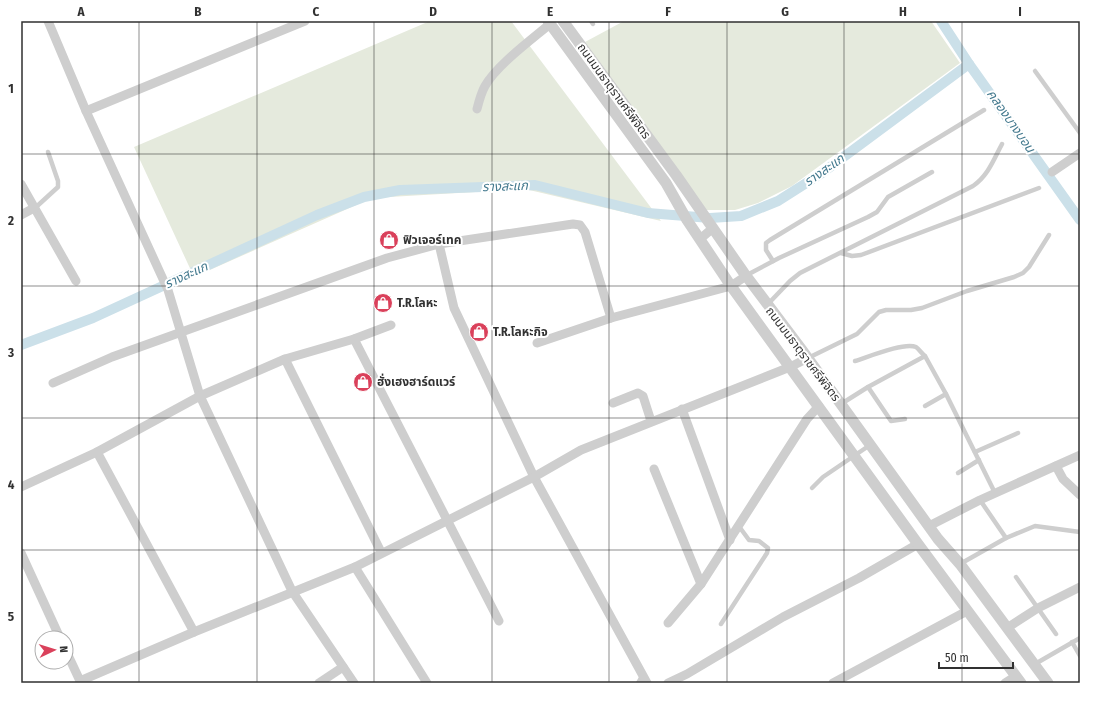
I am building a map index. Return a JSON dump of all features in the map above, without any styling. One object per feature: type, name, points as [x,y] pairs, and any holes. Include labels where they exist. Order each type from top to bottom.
[{"type":"street","points":[[48,21],[86,111],[168,290],[179,332],[200,396],[292,591],[354,683]]},
{"type":"street","points":[[86,111],[305,21]]},
{"type":"street","name":"ถนนมนธาตุราชศรีพิจิตร","points":[[563,21],[688,191],[767,305],[808,358],[929,526],[960,564],[1048,683]]},
{"type":"street","points":[[477,109],[482,92],[488,81],[549,22]]},
{"type":"street","name":"ถนนมนธาตุราชศรีพิจิตร","points":[[549,22],[669,188],[687,220],[731,286],[918,544],[1019,680]]},
{"type":"street","points":[[1053,172],[1080,153]]},
{"type":"street","points":[[669,188],[676,175]]},
{"type":"street","points":[[21,184],[76,281]]},
{"type":"street","points":[[21,216],[34,208]]},
{"type":"street","points":[[53,383],[112,357],[387,258],[439,244],[573,224],[580,226],[585,232],[611,318]]},
{"type":"street","points":[[700,239],[710,224]]},
{"type":"street","points":[[439,244],[454,308],[534,477],[642,681]]},
{"type":"street","points":[[537,343],[611,318],[731,286],[746,276]]},
{"type":"street","points":[[21,487],[97,452],[200,396],[285,359],[354,339],[391,325]]},
{"type":"street","points":[[354,339],[499,621]]},
{"type":"street","points":[[74,669],[80,682],[194,632],[354,567],[381,552],[447,521],[534,477],[581,450],[651,420],[790,367],[808,358]]},
{"type":"street","points":[[285,359],[381,552]]},
{"type":"street","points":[[613,403],[638,393],[643,396],[651,420]]},
{"type":"street","points":[[668,624],[701,584],[806,420],[819,406]]},
{"type":"street","points":[[682,409],[730,540]]},
{"type":"street","points":[[97,452],[194,632]]},
{"type":"street","points":[[929,526],[980,500],[1080,455]]},
{"type":"street","points":[[1056,466],[1063,479],[1080,495]]},
{"type":"street","points":[[654,469],[701,584]]},
{"type":"street","points":[[668,683],[689,679],[783,617],[859,578],[918,544]]},
{"type":"street","points":[[21,553],[56,630]]},
{"type":"street","points":[[354,567],[426,683]]},
{"type":"street","points":[[1007,628],[1038,608],[1080,587]]},
{"type":"street","points":[[833,683],[967,610]]},
{"type":"street","points":[[319,683],[343,667]]},
{"type":"street","points":[[1005,683],[1019,680]]},
{"type":"lane","points":[[1035,71],[1080,132]]},
{"type":"lane","points":[[773,261],[766,250],[766,243],[770,240],[984,110]]},
{"type":"lane","points":[[767,305],[790,281],[800,273],[981,181],[987,173],[1002,144]]},
{"type":"lane","points":[[34,208],[58,187],[58,181],[48,152]]},
{"type":"lane","points":[[746,276],[773,261],[877,212],[888,197],[932,172]]},
{"type":"lane","points":[[841,253],[852,256],[873,251],[1039,188]]},
{"type":"lane","points":[[808,358],[857,334],[879,312],[886,310],[911,310],[922,308],[968,291],[1019,275],[1029,267],[1049,235]]},
{"type":"lane","points":[[855,361],[908,346],[916,348],[925,356],[946,394],[995,493]]},
{"type":"lane","points":[[841,404],[868,387],[925,356]]},
{"type":"lane","points":[[868,387],[891,421],[905,419]]},
{"type":"lane","points":[[925,406],[946,394]]},
{"type":"lane","points":[[975,452],[1018,433]]},
{"type":"lane","points":[[812,488],[823,477],[870,445]]},
{"type":"lane","points":[[958,473],[979,460]]},
{"type":"lane","points":[[980,500],[1006,538]]},
{"type":"lane","points":[[721,624],[767,553],[768,548],[759,541],[750,540],[738,525]]},
{"type":"lane","points":[[960,564],[1006,538],[1035,526],[1080,532]]},
{"type":"lane","points":[[1016,577],[1056,634]]},
{"type":"lane","points":[[1034,665],[1080,638]]},
{"type":"lane","points":[[1072,642],[1080,656]]},
{"type":"shaded area","points":[[430,21],[511,21],[661,221],[525,189],[372,198],[194,277],[134,147]]},
{"type":"shaded area","points":[[624,21],[931,21],[960,63],[792,186],[758,203],[735,210],[705,210],[585,42]]},
{"type":"waterway","name":"คลองบางบอน","points":[[941,21],[969,64],[1080,220]]},
{"type":"waterway","name":"รางสะแก","points":[[21,345],[93,318],[317,215],[364,197],[400,190],[535,185],[648,213],[710,218],[741,216],[778,201],[822,173],[969,64]]},
{"type":"place","name":"ฟิวเจอร์เทค","points":[[389,240]]},
{"type":"place","name":"T.R.โลหะ","points":[[383,303]]},
{"type":"place","name":"T.R.โลหะกิจ","points":[[479,332]]},
{"type":"place","name":"ฮั่งเฮงฮาร์ดแวร์","points":[[363,382]]}]
